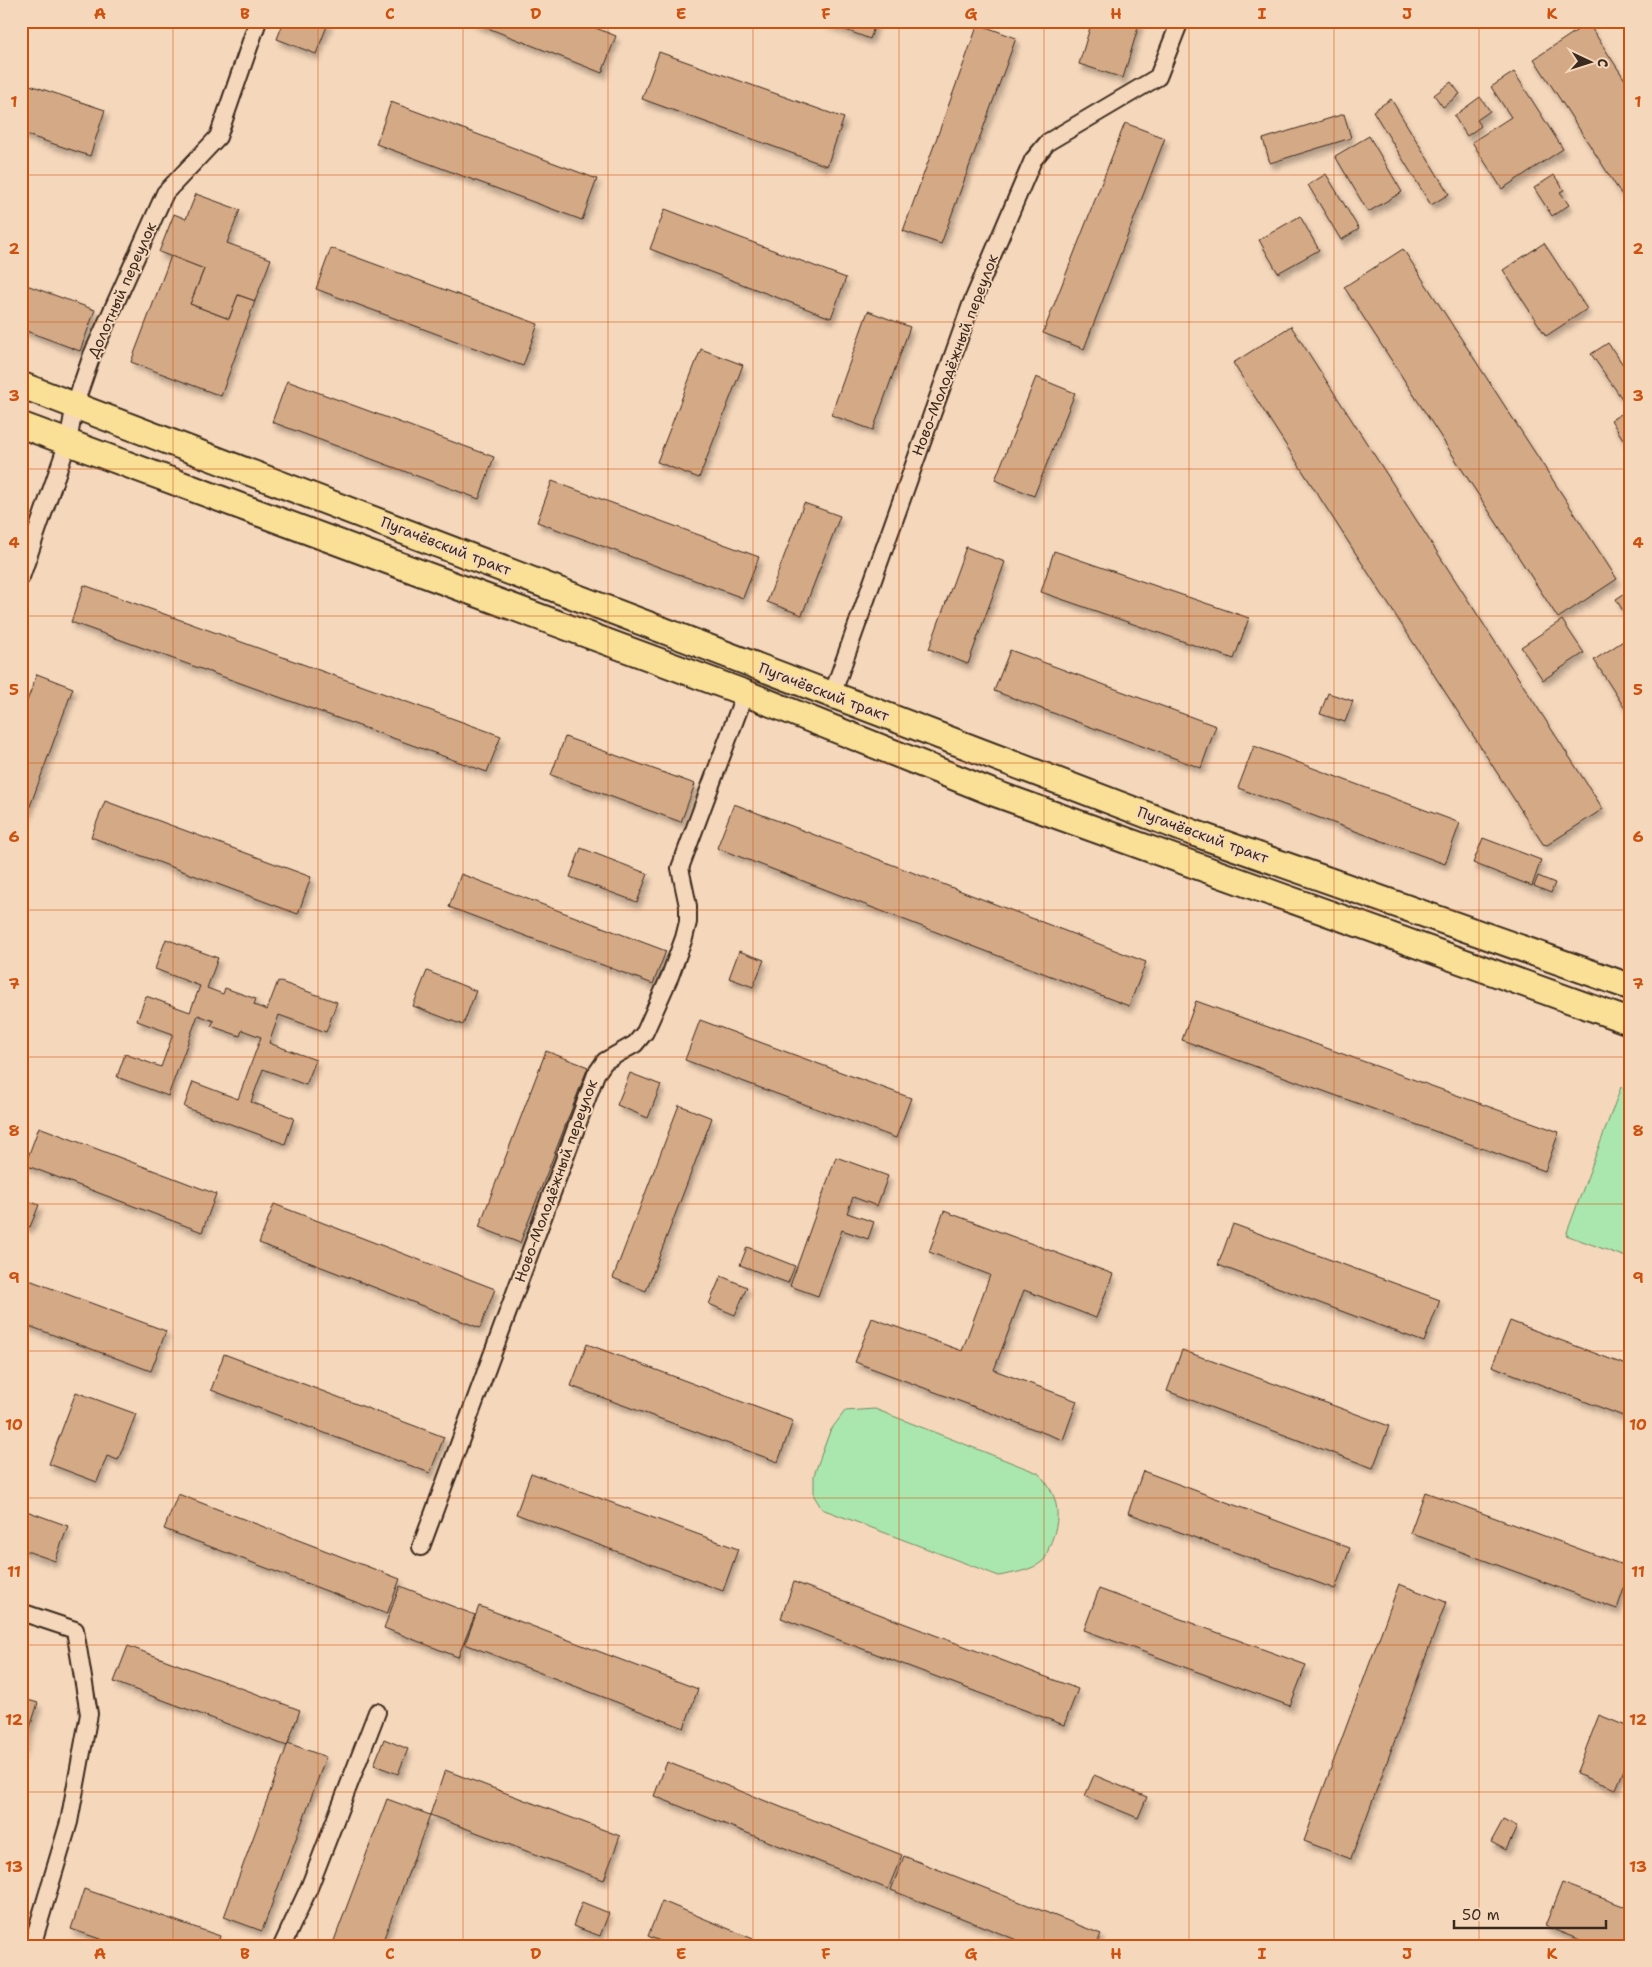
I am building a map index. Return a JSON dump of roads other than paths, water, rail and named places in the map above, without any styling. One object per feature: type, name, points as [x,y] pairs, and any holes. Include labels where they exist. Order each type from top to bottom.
[{"type":"main road","name":"Пугачёвский тракт","points":[[21,384],[1194,832],[1631,987]]},
{"type":"main road","name":"Пугачёвский тракт","points":[[21,425],[745,693],[994,793],[1631,1022]]},
{"type":"street","name":"Долотный переулок","points":[[21,577],[68,442],[75,404],[92,355],[165,193],[218,137],[258,21]]},
{"type":"street","name":"Ново-Молодёжный переулок","points":[[832,695],[971,305],[1033,160],[1048,142],[1158,77],[1180,21]]},
{"type":"street","name":"Ново-Молодёжный переулок","points":[[421,1547],[596,1074],[605,1061],[635,1044],[645,1032],[670,976],[688,922],[688,906],[680,868],[745,693]]},
{"type":"street","points":[[21,1612],[75,1630],[89,1714],[69,1822],[32,1946]]},
{"type":"street","points":[[282,1946],[309,1888],[377,1712]]}]
